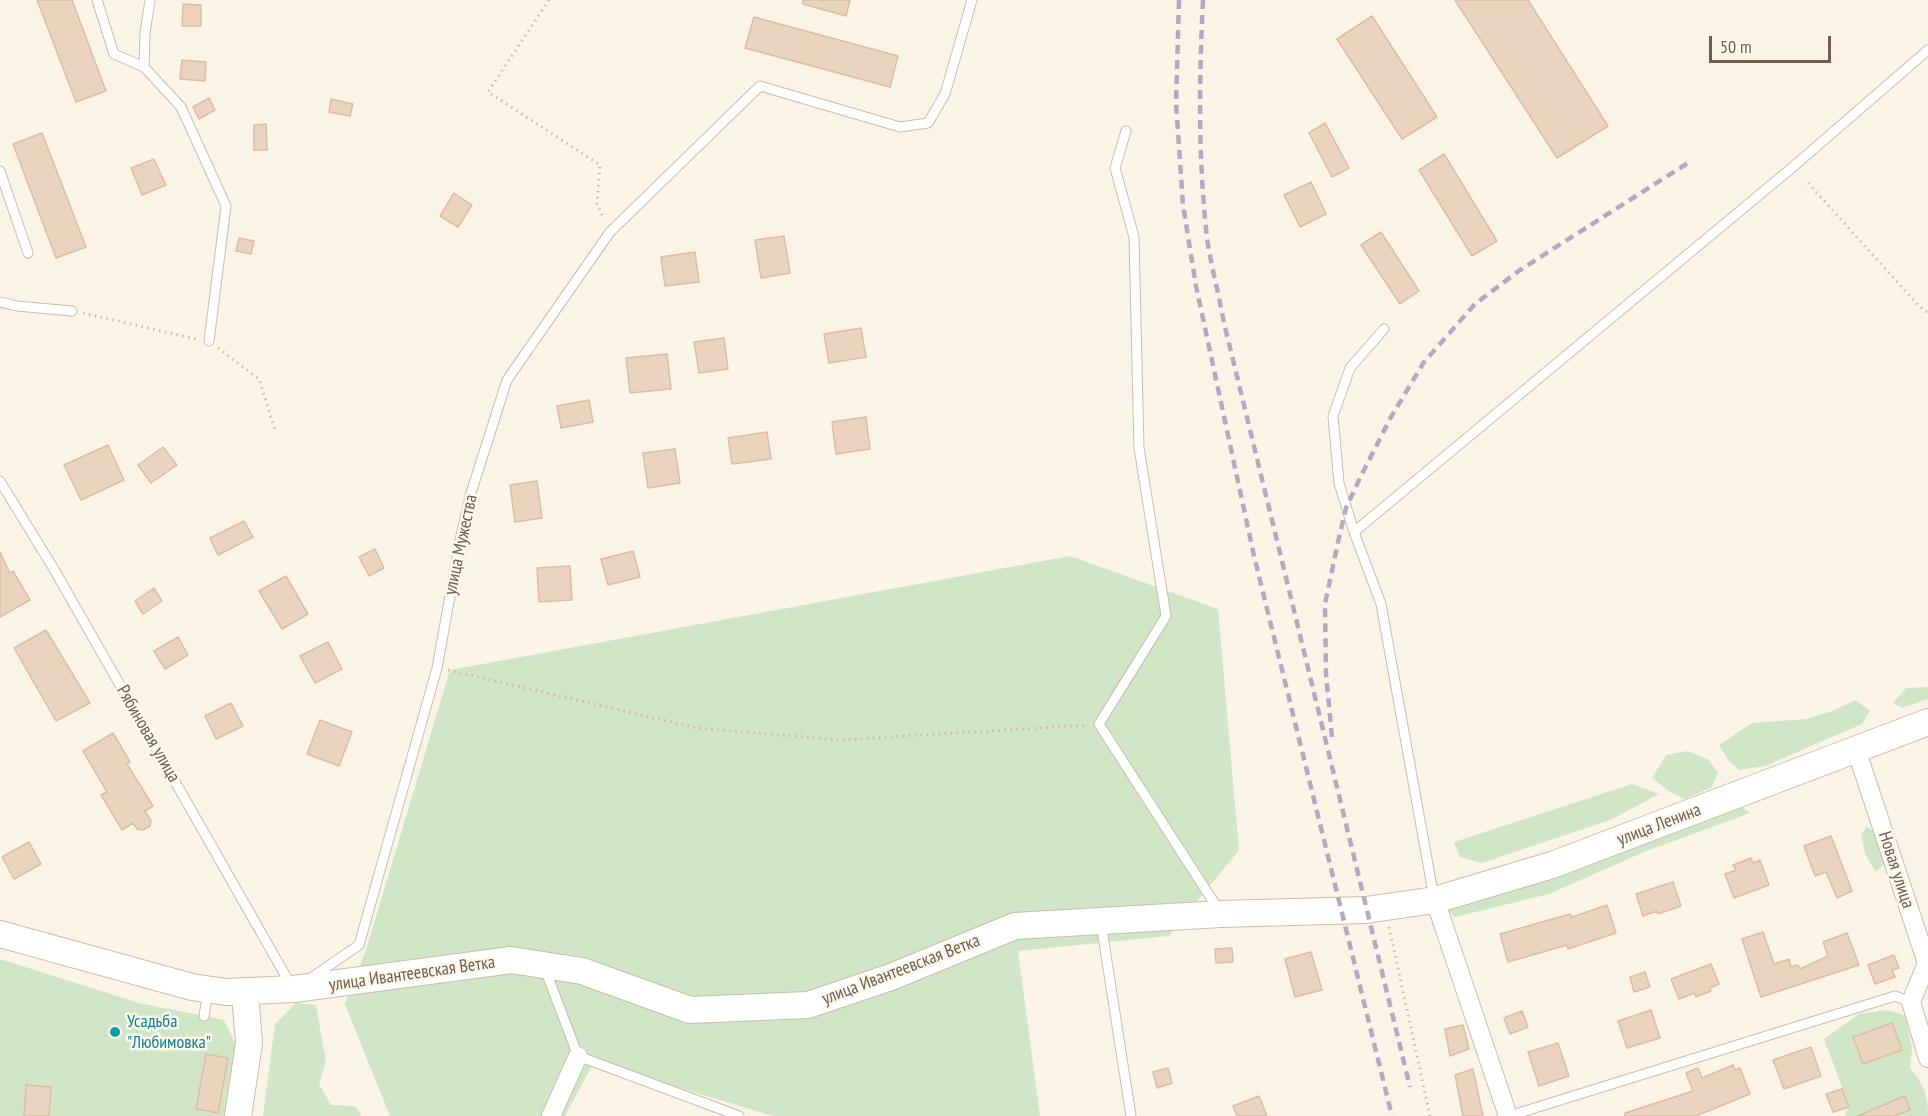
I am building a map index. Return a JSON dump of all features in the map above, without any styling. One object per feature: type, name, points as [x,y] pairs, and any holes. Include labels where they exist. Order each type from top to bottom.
[{"type":"main road","name":"улица Ленина","points":[[1385,908],[1435,900],[1552,865],[1928,722]]},
{"type":"main road","name":"улица Ивантеевская Ветка","points":[[0,934],[192,987],[226,992],[245,993],[294,989],[511,960],[582,971],[690,1010],[808,1005],[891,977],[1015,926],[1221,914],[1385,908]]},
{"type":"main road","points":[[238,1116],[249,1043],[245,993]]},
{"type":"street","name":"Новая улица","points":[[1856,749],[1927,963],[1919,991]]},
{"type":"street","points":[[1435,900],[1508,1116]]},
{"type":"street","points":[[1919,991],[1928,1058]]},
{"type":"street","points":[[551,1116],[578,1056]]},
{"type":"lane","points":[[97,0],[114,54],[144,67],[181,107],[226,206],[209,341]]},
{"type":"lane","points":[[144,67],[145,33],[150,0]]},
{"type":"lane","name":"улица Мужества","points":[[294,989],[359,945],[437,668],[461,535],[471,493],[507,380],[610,232],[760,86],[900,127],[927,123],[945,94],[972,0]]},
{"type":"lane","points":[[1354,532],[1794,166],[1928,50]]},
{"type":"lane","points":[[1126,131],[1115,168],[1134,237],[1139,448],[1166,616],[1099,724],[1221,914]]},
{"type":"lane","points":[[0,171],[28,253]]},
{"type":"lane","points":[[0,302],[17,306],[72,311]]},
{"type":"lane","points":[[1384,329],[1350,368],[1333,416],[1339,483],[1354,532],[1381,604],[1435,900]]},
{"type":"lane","name":"Рябиновая улица","points":[[0,480],[56,571],[294,989]]},
{"type":"lane","points":[[1101,922],[1131,1116]]},
{"type":"lane","points":[[543,965],[578,1056],[739,1116]]},
{"type":"lane","points":[[204,1016],[208,990]]},
{"type":"lane","points":[[1508,1116],[1895,996],[1919,991]]},
{"type":"path","points":[[549,0],[488,92],[600,165],[597,204],[610,232]]},
{"type":"path","points":[[1808,183],[1918,305],[1928,313]]},
{"type":"path","points":[[72,311],[209,341],[259,379],[276,433]]},
{"type":"path","points":[[437,668],[697,728],[840,740],[1099,724]]},
{"type":"path","points":[[1385,908],[1430,1116]]},
{"type":"green space","points":[[1070,556],[1218,609],[1239,850],[1169,936],[1018,951],[1040,1116],[773,1116],[594,1062],[565,1116],[390,1116],[345,1004],[366,950],[450,670]]},
{"type":"green space","points":[[1928,687],[1928,699],[1902,708],[1893,703],[1906,688]]},
{"type":"green space","points":[[1856,700],[1870,711],[1862,724],[1765,766],[1739,770],[1728,760],[1719,745],[1752,723],[1806,719]]},
{"type":"green space","points":[[1688,751],[1709,760],[1718,773],[1712,787],[1685,799],[1670,792],[1652,778],[1666,755]]},
{"type":"green space","points":[[1632,784],[1659,794],[1610,820],[1482,863],[1460,857],[1454,842]]},
{"type":"green space","points":[[1733,799],[1750,813],[1644,852],[1549,894],[1455,917],[1444,908]]},
{"type":"green space","points":[[1867,827],[1879,836],[1885,863],[1876,872],[1865,854],[1861,834]]},
{"type":"green space","name":"Усадьба \"Любимовка\"","points":[[0,959],[139,1003],[224,1020],[236,1045],[225,1116],[0,1116]]},
{"type":"green space","points":[[296,1003],[316,1005],[326,1062],[319,1084],[331,1105],[355,1106],[362,1116],[263,1116],[275,1024]]},
{"type":"green space","points":[[1886,1010],[1905,1015],[1912,1048],[1910,1068],[1924,1090],[1928,1116],[1845,1116],[1849,1106],[1824,1039],[1859,1014]]},
{"type":"building","points":[[37,0],[72,0],[106,91],[76,102]]},
{"type":"building","points":[[803,0],[850,0],[846,16],[803,4]]},
{"type":"building","points":[[1455,0],[1528,0],[1608,126],[1557,158]]},
{"type":"building","points":[[183,4],[201,5],[201,26],[182,26]]},
{"type":"building","points":[[1372,16],[1437,117],[1402,139],[1337,39]]},
{"type":"building","points":[[754,17],[898,56],[890,87],[745,48]]},
{"type":"building","points":[[182,60],[206,62],[205,81],[180,79]]},
{"type":"building","points":[[209,98],[215,110],[199,119],[193,107]]},
{"type":"building","points":[[331,99],[353,104],[350,116],[329,112]]},
{"type":"building","points":[[1325,123],[1349,168],[1332,177],[1309,133]]},
{"type":"building","points":[[266,124],[267,150],[254,150],[254,125]]},
{"type":"building","points":[[42,133],[86,247],[56,258],[13,144]]},
{"type":"building","points":[[1444,154],[1497,241],[1472,256],[1419,170]]},
{"type":"building","points":[[154,159],[166,185],[142,195],[131,168]]},
{"type":"building","points":[[1311,182],[1326,214],[1300,227],[1284,195]]},
{"type":"building","points":[[454,193],[472,205],[458,227],[440,216]]},
{"type":"building","points":[[1381,232],[1419,291],[1400,304],[1361,245]]},
{"type":"building","points":[[784,236],[790,273],[761,278],[755,240]]},
{"type":"building","points":[[239,238],[254,241],[251,254],[236,251]]},
{"type":"building","points":[[695,252],[699,282],[665,286],[661,257]]},
{"type":"building","points":[[861,328],[866,357],[829,363],[824,334]]},
{"type":"building","points":[[724,338],[728,369],[699,373],[694,342]]},
{"type":"building","points":[[667,354],[671,389],[630,393],[626,358]]},
{"type":"building","points":[[589,400],[593,422],[561,428],[557,406]]},
{"type":"building","points":[[866,417],[870,449],[836,454],[832,422]]},
{"type":"building","points":[[767,432],[771,459],[732,464],[728,438]]},
{"type":"building","points":[[108,445],[124,480],[81,500],[64,465]]},
{"type":"building","points":[[163,447],[177,465],[151,483],[138,465]]},
{"type":"building","points":[[675,449],[680,483],[648,488],[643,453]]},
{"type":"building","points":[[537,481],[542,518],[515,522],[510,485]]},
{"type":"building","points":[[244,521],[253,537],[218,555],[210,538]]},
{"type":"building","points":[[375,549],[384,568],[369,576],[359,557]]},
{"type":"building","points":[[633,551],[640,577],[608,585],[601,559]]},
{"type":"building","points":[[0,552],[10,573],[13,571],[30,600],[0,617]]},
{"type":"building","points":[[570,566],[572,600],[539,602],[537,568]]},
{"type":"building","points":[[286,576],[308,614],[282,629],[259,591]]},
{"type":"building","points":[[154,588],[162,601],[143,614],[135,601]]},
{"type":"building","points":[[46,630],[90,703],[56,721],[14,648]]},
{"type":"building","points":[[178,637],[188,655],[165,669],[154,651]]},
{"type":"building","points":[[328,642],[342,669],[315,683],[300,656]]},
{"type":"building","points":[[231,703],[243,726],[216,739],[205,716]]},
{"type":"building","points":[[320,720],[352,732],[339,766],[307,754]]},
{"type":"building","points":[[113,733],[130,762],[127,764],[153,806],[145,811],[151,821],[150,826],[143,830],[137,829],[133,823],[122,830],[101,795],[107,792],[83,751]]},
{"type":"building","points":[[1831,836],[1852,891],[1837,898],[1826,872],[1815,876],[1804,846]]},
{"type":"building","points":[[29,842],[41,864],[14,879],[2,857]]},
{"type":"building","points":[[1751,858],[1753,863],[1760,860],[1769,885],[1734,898],[1725,874],[1736,870],[1733,865]]},
{"type":"building","points":[[1673,882],[1681,906],[1658,914],[1657,911],[1643,916],[1636,894]]},
{"type":"building","points":[[1607,905],[1616,933],[1568,949],[1567,945],[1508,962],[1500,934],[1570,914],[1572,917]]},
{"type":"building","points":[[1763,932],[1774,964],[1789,959],[1791,967],[1798,965],[1800,969],[1828,956],[1823,942],[1847,933],[1859,965],[1761,997],[1742,939]]},
{"type":"building","points":[[1232,948],[1233,962],[1216,963],[1215,949]]},
{"type":"building","points":[[1311,952],[1322,990],[1295,997],[1285,959]]},
{"type":"building","points":[[1894,955],[1899,968],[1892,970],[1895,977],[1875,984],[1868,965]]},
{"type":"building","points":[[1711,964],[1719,984],[1710,988],[1711,991],[1696,997],[1694,993],[1679,999],[1671,979]]},
{"type":"building","points":[[1645,972],[1650,987],[1634,992],[1630,977]]},
{"type":"building","points":[[1651,1010],[1660,1038],[1627,1048],[1618,1021]]},
{"type":"building","points":[[1522,1011],[1528,1027],[1510,1034],[1504,1018]]},
{"type":"building","points":[[1892,1023],[1902,1050],[1863,1064],[1853,1037]]},
{"type":"building","points":[[1463,1025],[1469,1049],[1450,1056],[1445,1029]]},
{"type":"building","points":[[1558,1043],[1569,1076],[1539,1086],[1528,1052]]},
{"type":"building","points":[[1811,1047],[1821,1076],[1784,1089],[1773,1060]]},
{"type":"building","points":[[206,1054],[228,1058],[218,1113],[196,1109]]},
{"type":"building","points":[[1733,1065],[1735,1070],[1740,1068],[1750,1094],[1696,1116],[1625,1116],[1625,1113],[1693,1091],[1686,1073],[1698,1068],[1702,1078]]},
{"type":"building","points":[[1168,1068],[1172,1083],[1157,1088],[1153,1072]]},
{"type":"building","points":[[1473,1069],[1483,1116],[1463,1116],[1455,1075]]},
{"type":"building","points":[[26,1085],[51,1087],[49,1116],[24,1116]]},
{"type":"building","points":[[1842,1089],[1849,1107],[1833,1112],[1826,1094]]},
{"type":"building","points":[[1259,1096],[1267,1116],[1237,1116],[1233,1106]]},
{"type":"building","points":[[1905,1096],[1910,1110],[1894,1116],[1857,1116]]},
{"type":"railway","points":[[1179,0],[1176,103],[1183,205],[1196,286],[1254,556],[1392,1116]]},
{"type":"railway","points":[[1203,0],[1200,89],[1207,238],[1224,323],[1410,1087]]},
{"type":"railway","points":[[1332,737],[1326,674],[1325,604],[1346,508],[1391,417],[1424,362],[1475,304],[1520,270],[1691,161]]},
{"type":"place","name":"Усадьба \"Любимовка\"","points":[[115,1032]]}]
